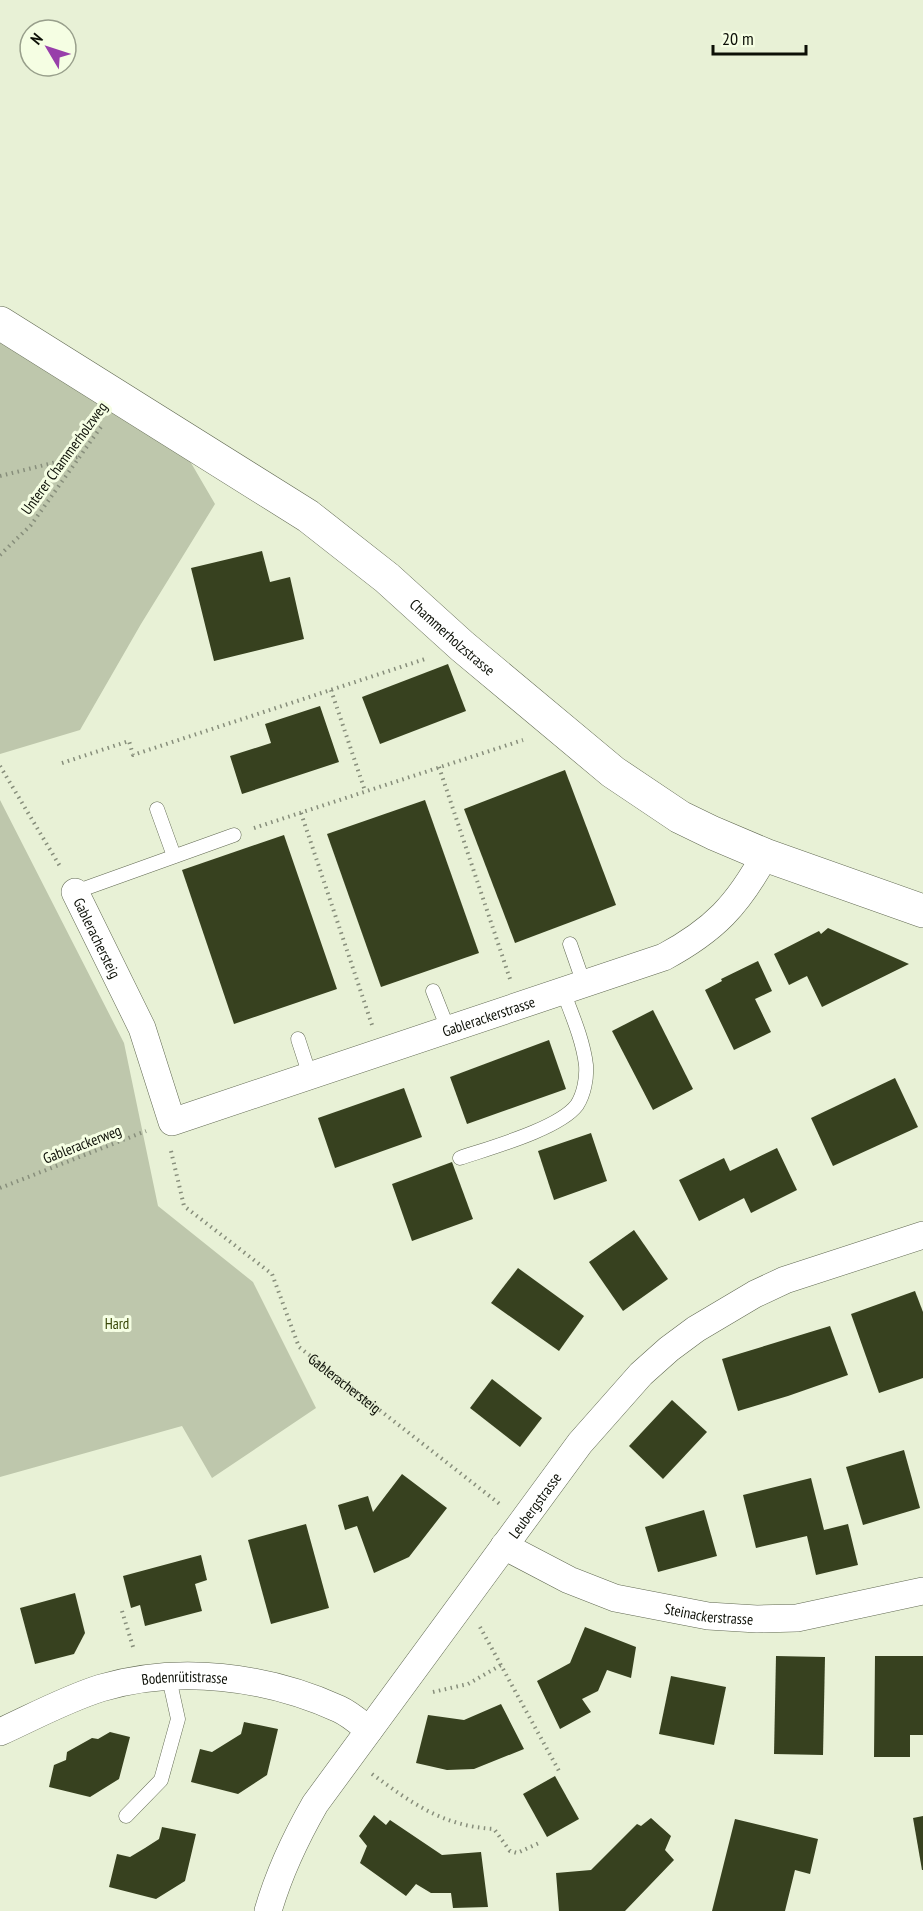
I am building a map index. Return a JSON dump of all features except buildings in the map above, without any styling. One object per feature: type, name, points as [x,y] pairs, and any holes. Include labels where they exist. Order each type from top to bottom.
[{"type":"street","name":"Chammerholzstrasse","points":[[0,323],[308,516],[387,578],[552,723],[613,772],[680,817],[765,855],[923,911]]},
{"type":"street","name":"Gablerackerstrasse","points":[[169,1123],[664,957],[690,943],[712,927],[749,885],[765,855]]},
{"type":"street","name":"Gablerachersteig","points":[[75,892],[142,1028],[169,1123]]},
{"type":"street","name":"Leubergstrasse","points":[[268,1911],[278,1878],[295,1839],[315,1804],[580,1443],[641,1374],[696,1329],[726,1310],[776,1284],[923,1235]]},
{"type":"street","name":"Steinackerstrasse","points":[[504,1546],[569,1580],[615,1598],[708,1616],[757,1619],[797,1618],[923,1592]]},
{"type":"street","name":"Bodenrütistrasse","points":[[0,1732],[101,1688],[135,1681],[225,1677],[269,1685],[341,1710],[369,1730]]},
{"type":"lane","points":[[157,809],[174,856]]},
{"type":"lane","points":[[75,892],[234,835]]},
{"type":"lane","points":[[460,1158],[528,1134],[561,1118],[576,1106],[585,1089],[586,1067],[573,987],[570,944]]},
{"type":"lane","points":[[433,992],[448,1029]]},
{"type":"lane","points":[[298,1039],[310,1076]]},
{"type":"lane","points":[[126,1816],[161,1780],[178,1719],[169,1678]]},
{"type":"path","name":"Unterer Chammerholzweg","points":[[0,555],[31,525],[121,400]]},
{"type":"path","points":[[0,476],[81,456]]},
{"type":"path","points":[[62,763],[129,741],[133,754],[417,662]]},
{"type":"path","points":[[331,689],[366,792]]},
{"type":"path","points":[[234,835],[534,736],[552,723]]},
{"type":"path","name":"Gablerachersteig","points":[[0,766],[75,892]]},
{"type":"path","points":[[439,767],[519,1006]]},
{"type":"path","points":[[301,813],[380,1052]]},
{"type":"path","name":"Gablerachersteig","points":[[169,1123],[184,1206],[272,1274],[299,1347],[522,1521]]},
{"type":"path","name":"Gablerackerweg","points":[[0,1188],[169,1123]]},
{"type":"path","points":[[462,1605],[474,1615],[559,1771]]},
{"type":"path","points":[[122,1611],[132,1649],[141,1654]]},
{"type":"path","points":[[407,1678],[430,1692],[442,1691],[468,1684],[501,1665]]},
{"type":"path","points":[[350,1757],[415,1806],[443,1819],[474,1828],[494,1828],[510,1851],[517,1853],[540,1843]]},
{"type":"green space","points":[[0,323],[173,432],[215,504],[141,624],[80,730],[0,754]]},
{"type":"green space","name":"Hard","points":[[0,800],[124,1043],[158,1206],[253,1282],[316,1408],[212,1478],[182,1426],[0,1477]]}]
